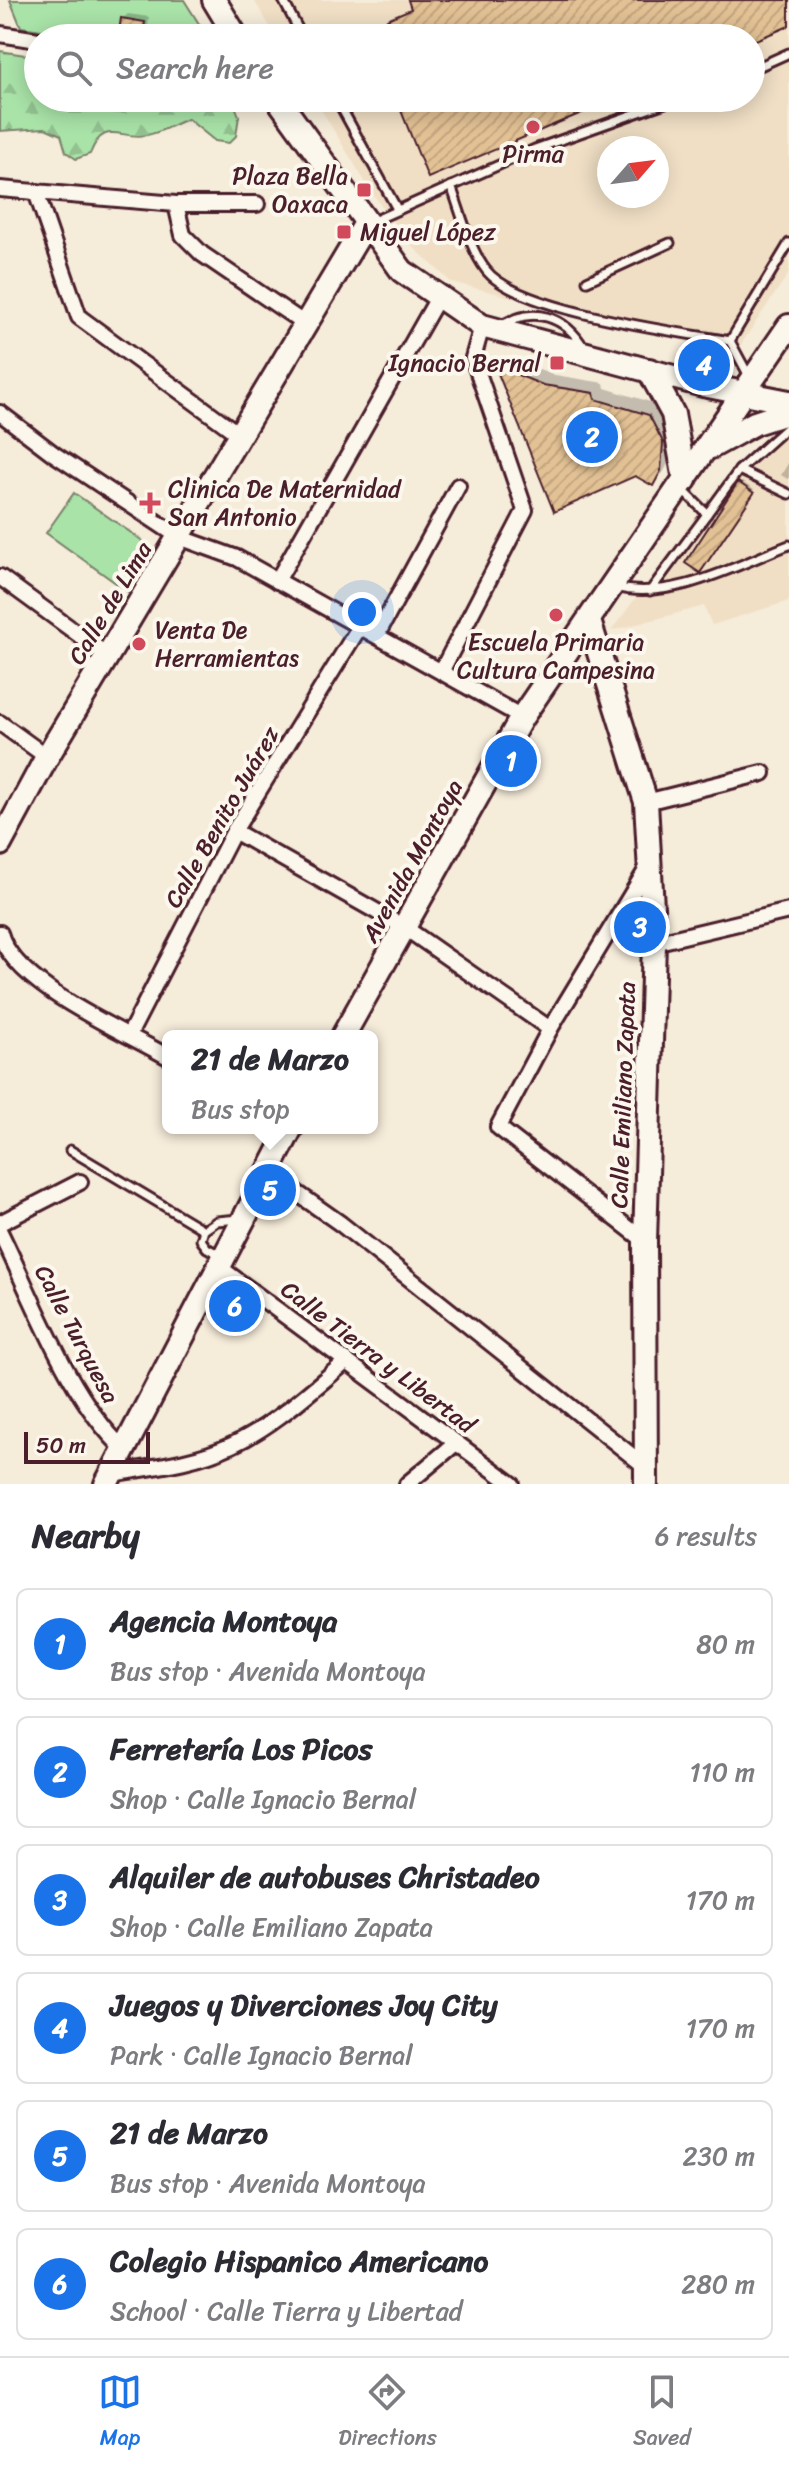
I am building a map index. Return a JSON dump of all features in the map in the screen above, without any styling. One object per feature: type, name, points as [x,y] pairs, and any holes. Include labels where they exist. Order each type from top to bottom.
[{"type":"main road","points":[[214,0],[229,24]]},
{"type":"main road","points":[[287,112],[365,225],[402,271],[489,328],[649,370],[747,388],[789,402]]},
{"type":"main road","name":"Calle de Lima","points":[[0,844],[47,757],[365,225]]},
{"type":"main road","name":"Avenida Montoya","points":[[346,1030],[522,717],[789,326]]},
{"type":"main road","points":[[649,370],[673,414],[683,484]]},
{"type":"main road","points":[[706,449],[764,420],[788,422]]},
{"type":"main road","name":"Calle Emiliano Zapata","points":[[589,621],[646,802],[654,943],[645,1241],[646,1475]]},
{"type":"main road","points":[[109,1479],[288,1134]]},
{"type":"street","points":[[0,34],[24,38]]},
{"type":"street","points":[[0,189],[176,204],[257,204]]},
{"type":"street","points":[[36,192],[79,317],[241,436]]},
{"type":"street","points":[[176,204],[183,235],[202,254],[305,324]]},
{"type":"street","points":[[277,581],[439,296]]},
{"type":"street","points":[[442,670],[525,510],[473,358],[489,328]]},
{"type":"street","points":[[0,413],[54,454],[179,537],[237,558],[522,717]]},
{"type":"street","points":[[377,635],[458,486]]},
{"type":"street","points":[[0,577],[108,656]]},
{"type":"street","name":"Calle Benito Juárez","points":[[129,1035],[234,831],[360,626]]},
{"type":"street","points":[[0,723],[47,757]]},
{"type":"street","points":[[646,802],[763,773]]},
{"type":"street","points":[[234,831],[404,927],[550,1029]]},
{"type":"street","points":[[645,1241],[498,1127],[550,1029],[648,867]]},
{"type":"street","points":[[654,943],[789,911]]},
{"type":"street","points":[[0,933],[13,960],[32,980],[162,1054]]},
{"type":"street","points":[[266,1171],[341,1224],[646,1475]]},
{"type":"street","points":[[0,1223],[80,1182]]},
{"type":"street","name":"Calle Turquesa","points":[[0,1232],[86,1404],[106,1433],[124,1449]]},
{"type":"street","name":"Calle Tierra y Libertad","points":[[220,1261],[512,1484]]},
{"type":"street","points":[[109,1479],[175,1464],[231,1445],[263,1428],[347,1361]]},
{"type":"street","points":[[407,1484],[456,1443]]},
{"type":"lane","points":[[283,0],[296,24]]},
{"type":"lane","points":[[765,64],[789,53]]},
{"type":"lane","points":[[344,112],[397,209]]},
{"type":"lane","points":[[365,225],[535,149],[639,112]]},
{"type":"lane","points":[[451,186],[486,270],[511,290],[626,323],[730,341]]},
{"type":"lane","points":[[587,281],[670,243]]},
{"type":"lane","points":[[730,341],[789,243]]},
{"type":"lane","points":[[730,341],[747,388]]},
{"type":"lane","points":[[650,591],[739,470],[788,422]]},
{"type":"lane","points":[[739,470],[789,494]]},
{"type":"lane","points":[[683,484],[707,514]]},
{"type":"lane","points":[[613,586],[635,593],[650,591],[704,578],[789,545]]},
{"type":"lane","points":[[70,1150],[204,1230]]},
{"type":"lane","points":[[220,1261],[201,1240],[204,1230],[217,1221],[242,1219]]},
{"type":"shaded area","points":[[254,0],[789,0],[789,273],[735,353],[451,282],[411,245],[372,193],[323,112],[765,112],[765,24],[269,24]]},
{"type":"shaded area","points":[[789,437],[789,601],[712,625],[704,606],[611,631],[732,469],[755,464],[770,442]]},
{"type":"green space","points":[[10,0],[184,0],[199,24],[24,24],[24,27],[21,27]]},
{"type":"green space","points":[[0,51],[24,55],[24,112],[237,112],[239,116],[236,136],[229,143],[215,141],[188,119],[147,135],[107,133],[95,143],[90,154],[76,159],[66,152],[61,135],[45,128],[0,131]]},
{"type":"green space","points":[[74,493],[160,553],[134,596],[46,533]]},
{"type":"building","points":[[408,0],[789,0],[789,26],[765,36],[765,24],[389,24],[387,19],[411,9]]},
{"type":"building","points":[[121,18],[145,22],[145,24],[120,24]]},
{"type":"building","points":[[402,112],[584,112],[428,178]]},
{"type":"building","points":[[495,366],[543,385],[594,393],[595,399],[649,415],[663,442],[661,471],[653,486],[635,476],[554,512]]},
{"type":"building","points":[[738,482],[754,493],[700,573],[685,563]]},
{"type":"place","name":"Pirma","points":[[533,127]]},
{"type":"place","name":"Plaza Bella Oaxaca","points":[[364,190]]},
{"type":"place","name":"Miguel López","points":[[344,232]]},
{"type":"place","name":"Ignacio Bernal","points":[[557,363]]},
{"type":"place","name":"Juegos y Diverciones Joy City","points":[[704,365]]},
{"type":"place","name":"Ferretería Los Picos","points":[[592,437]]},
{"type":"place","name":"Clinica De Maternidad San Antonio","points":[[150,503]]},
{"type":"place","name":"Escuela Primaria Cultura Campesina","points":[[556,615]]},
{"type":"place","name":"Venta De Herramientas","points":[[139,644]]},
{"type":"place","name":"Agencia Montoya","points":[[511,761]]},
{"type":"place","name":"Alquiler de autobuses Christadeo","points":[[640,927]]},
{"type":"place","name":"21 de Marzo","points":[[270,1190]]},
{"type":"place","name":"Colegio Hispanico Americano","points":[[235,1306]]}]
